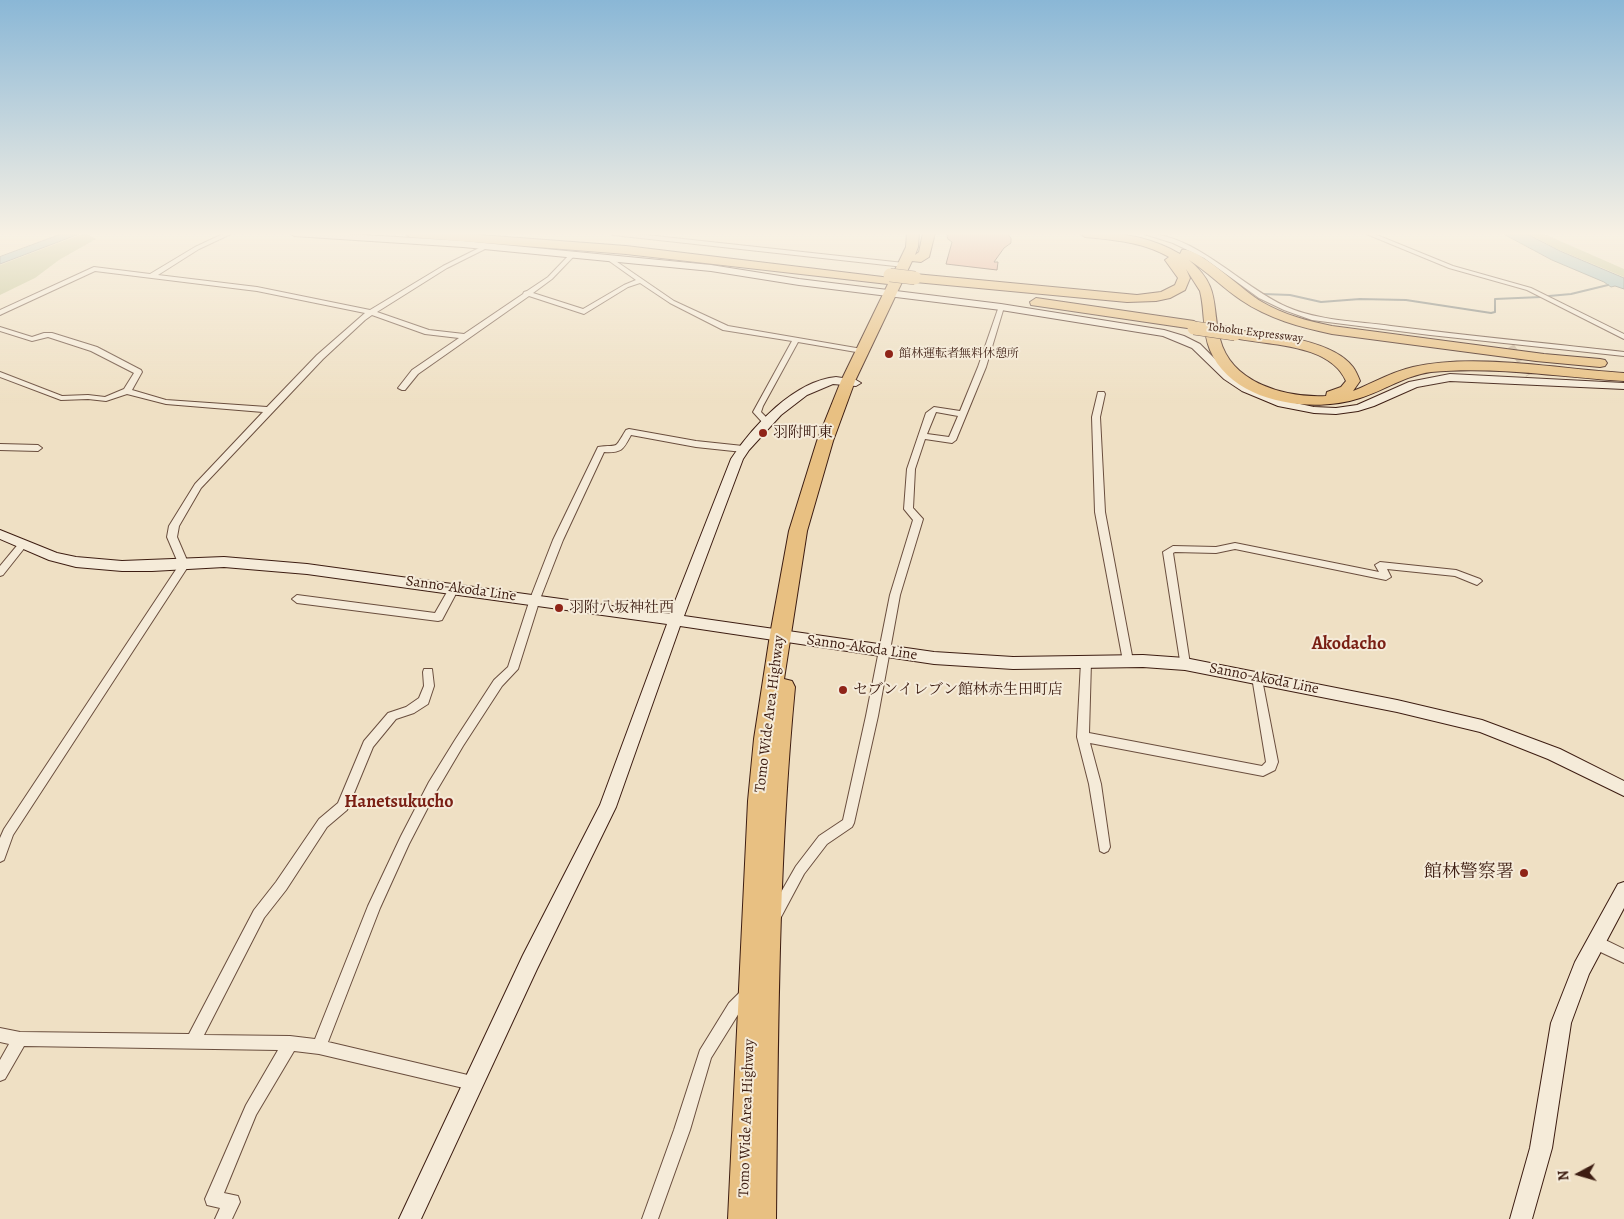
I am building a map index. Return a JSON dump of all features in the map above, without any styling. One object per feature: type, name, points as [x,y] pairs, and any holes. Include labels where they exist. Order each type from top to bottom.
[{"type":"highway","name":"Tomo Wide Area Highway","points":[[743,1219],[759,801],[765,740],[785,636],[834,442],[862,351],[890,290]]},
{"type":"highway","name":"Tomo Wide Area Highway","points":[[852,382],[890,290]]},
{"type":"highway","name":"Tohoku Expressway","points":[[967,290],[1071,307],[1194,323]]},
{"type":"highway","name":"Tohoku Expressway","points":[[972,290],[1234,329],[1417,353],[1624,373]]},
{"type":"highway","points":[[1022,290],[1139,298],[1172,293],[1176,290]]},
{"type":"highway","points":[[1205,290],[1209,305],[1212,339],[1217,353],[1225,365],[1246,382],[1277,394],[1311,401],[1343,399],[1405,373],[1445,367],[1493,368],[1624,377]]},
{"type":"highway","points":[[1212,290],[1223,350],[1244,375],[1264,386],[1300,395],[1332,395],[1351,386],[1352,376],[1348,369],[1325,354],[1284,341],[1234,329]]},
{"type":"highway","points":[[1236,290],[1260,308],[1297,322],[1332,330],[1546,358]]},
{"type":"highway","name":"Tohoku Expressway","points":[[1234,329],[1358,338],[1546,358],[1624,364]]},
{"type":"highway","name":"Tomo Wide Area Highway","points":[[761,1219],[768,929],[785,636]]},
{"type":"street","points":[[0,313],[49,290]]},
{"type":"street","points":[[261,290],[370,312],[428,332],[467,336]]},
{"type":"street","points":[[0,856],[8,833],[184,565],[172,537],[174,526],[198,486],[320,357],[370,312],[407,290]]},
{"type":"street","points":[[402,388],[415,372],[531,290]]},
{"type":"street","points":[[526,293],[584,312],[620,290]]},
{"type":"street","points":[[654,290],[672,302],[726,328],[862,351]]},
{"type":"street","points":[[911,290],[1001,308],[1180,337],[1204,352],[1231,380],[1250,391],[1281,403],[1307,409],[1357,408],[1382,399],[1408,386],[1445,377],[1531,378],[1624,386]]},
{"type":"street","points":[[1252,290],[1261,297],[1302,315],[1361,325],[1510,344],[1624,354]]},
{"type":"street","points":[[1531,290],[1624,337]]},
{"type":"street","points":[[924,436],[952,440],[982,367],[1001,308]]},
{"type":"street","points":[[0,329],[32,338],[49,335],[94,350],[138,372],[127,391]]},
{"type":"street","points":[[766,421],[757,412],[759,406],[796,340]]},
{"type":"street","points":[[0,374],[61,398],[88,397],[106,399],[127,391],[166,402],[269,410]]},
{"type":"street","points":[[410,1219],[530,962],[608,807],[730,474],[743,449],[766,421],[817,386],[830,381],[852,382]]},
{"type":"street","points":[[1101,394],[1096,417],[1100,512],[1128,661]]},
{"type":"street","points":[[768,929],[800,870],[823,840],[848,822],[872,716],[895,595],[918,519],[908,510],[911,470],[924,436],[930,413],[934,408],[962,414]]},
{"type":"street","points":[[319,1047],[387,876],[437,779],[498,683],[513,670],[535,599],[558,540],[601,450],[616,450],[621,446],[629,432],[696,444],[743,449]]},
{"type":"street","points":[[0,447],[38,448]]},
{"type":"street","name":"Sanno-Akoda Line","points":[[0,534],[54,557],[85,563],[122,566],[224,562],[298,568],[535,599],[934,658],[1013,663],[1128,661],[1185,664],[1412,709],[1482,726],[1554,754],[1624,789]]},
{"type":"street","points":[[0,573],[23,544]]},
{"type":"street","points":[[1185,664],[1168,552],[1173,549],[1216,550],[1235,546],[1386,577],[1380,564],[1456,573],[1477,580]]},
{"type":"street","points":[[297,599],[438,617],[454,588]]},
{"type":"street","points":[[1086,662],[1083,737],[1095,784],[1104,847]]},
{"type":"street","points":[[192,1042],[259,914],[281,886],[323,823],[343,806],[368,744],[392,716],[410,710],[424,700],[429,686],[428,672]]},
{"type":"street","points":[[1083,737],[1264,771],[1271,766],[1272,762],[1257,677]]},
{"type":"street","points":[[1521,1219],[1541,1148],[1561,1023],[1582,969],[1597,944],[1624,890]]},
{"type":"street","points":[[1597,944],[1624,956]]},
{"type":"street","points":[[650,1219],[682,1130],[705,1055],[734,1008],[751,990]]},
{"type":"street","points":[[0,1035],[20,1039],[290,1043],[319,1047],[472,1083]]},
{"type":"street","points":[[0,1074],[20,1039]]},
{"type":"street","points":[[223,1219],[232,1202],[213,1199],[251,1110],[290,1043]]},
{"type":"green space","points":[[0,290],[11,290],[0,295]]},
{"type":"waterway","points":[[1549,296],[1588,290]]},
{"type":"waterway","points":[[1264,294],[1290,295],[1321,302],[1360,299],[1406,300],[1491,313],[1495,312],[1495,299],[1541,297]]},
{"type":"tunnel","points":[[1511,346],[1529,375]]},
{"type":"place","name":"館林運転者無料休憩所","points":[[889,354]]},
{"type":"place","name":"羽附町東","points":[[763,433]]},
{"type":"place","name":"羽附八坂神社西","points":[[559,608]]},
{"type":"place","name":"セブンイレブン館林赤生田町店","points":[[843,690]]},
{"type":"place","name":"館林警察署","points":[[1524,873]]},
{"type":"district","name":"Akodacho","points":[[1349,645]]},
{"type":"district","name":"Hanetsukucho","points":[[399,803]]}]
